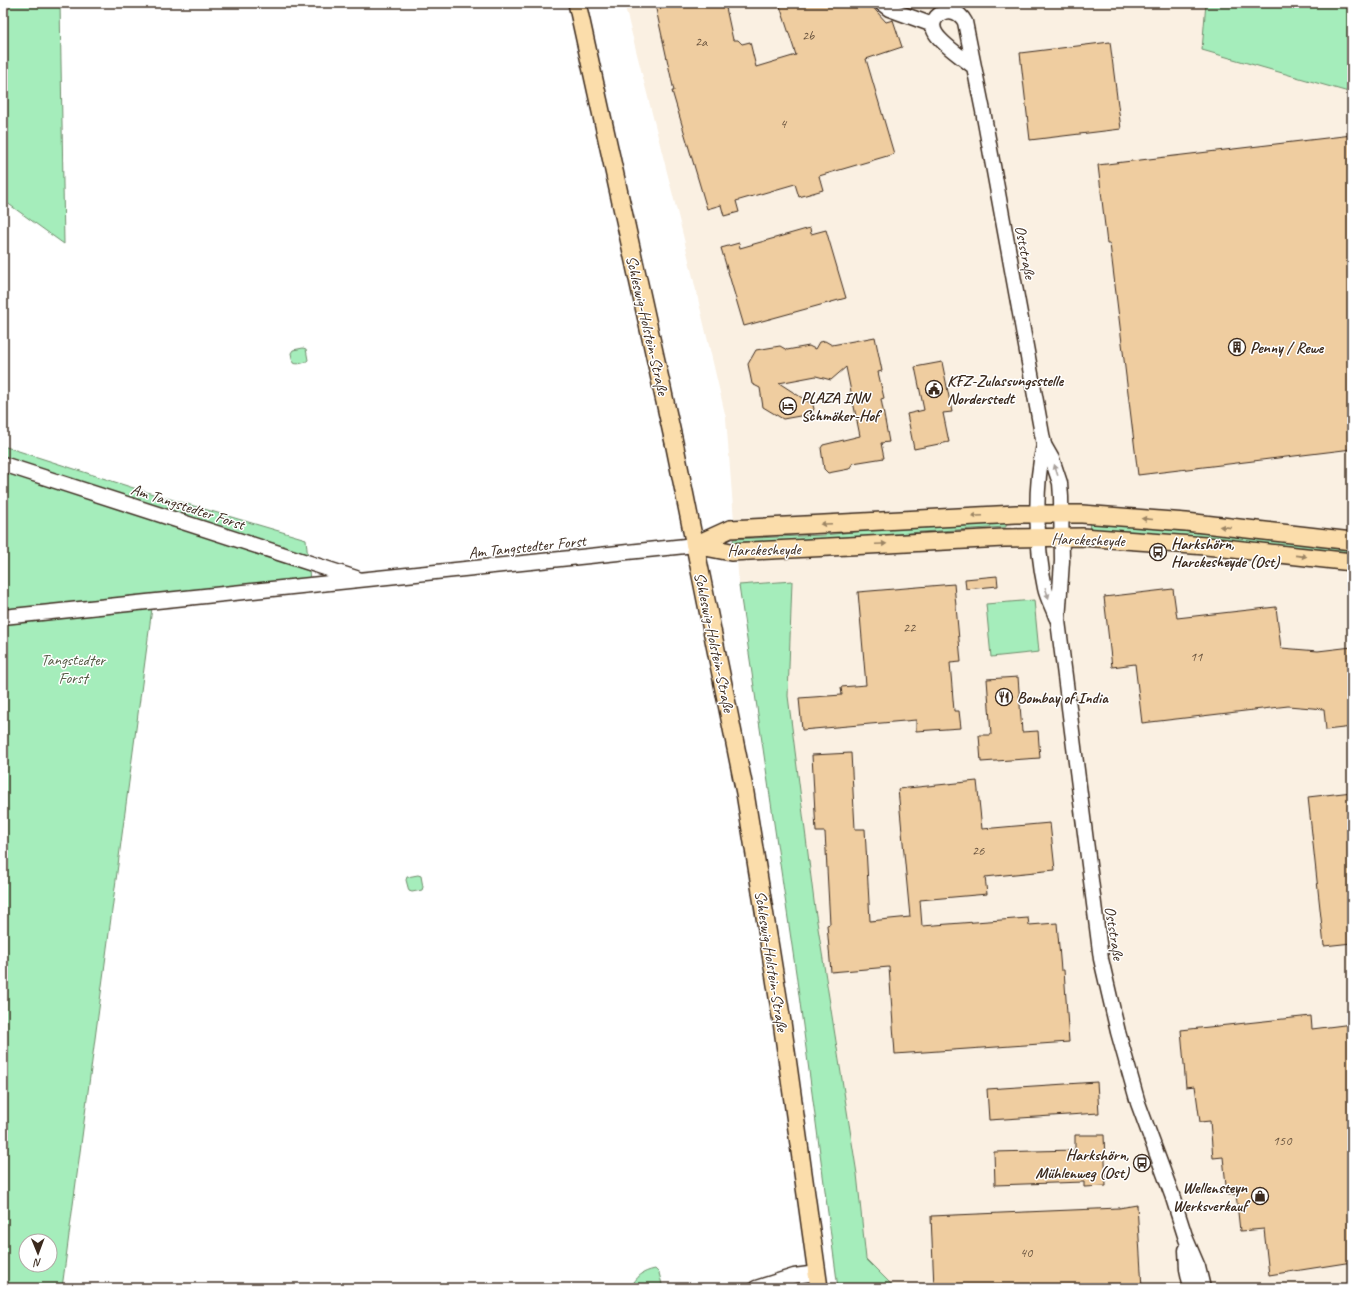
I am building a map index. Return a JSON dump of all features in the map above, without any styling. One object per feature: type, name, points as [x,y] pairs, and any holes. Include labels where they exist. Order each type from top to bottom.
[{"type":"main road","name":"Schleswig-Holstein-Straße","points":[[577,3],[674,440],[745,793],[782,1022],[818,1281]]},
{"type":"main road","name":"Harckesheyde","points":[[695,545],[730,529],[1016,514],[1092,514],[1186,522],[1352,541]]},
{"type":"main road","name":"Harckesheyde","points":[[695,545],[731,552],[1004,538],[1082,537],[1159,542],[1352,562]]},
{"type":"street","points":[[881,3],[897,12],[933,25],[935,33],[940,39],[974,67]]},
{"type":"street","name":"Oststraße","points":[[933,25],[934,19],[944,8],[952,7],[958,9],[965,22],[1044,445],[1052,459],[1060,483],[1061,588],[1058,621],[1101,959],[1110,1000],[1138,1103],[1172,1195],[1186,1239],[1198,1267],[1203,1288]]},
{"type":"street","name":"Oststraße","points":[[1044,445],[1037,483],[1039,537],[1045,589],[1058,621]]},
{"type":"street","name":"Am Tangstedter Forst","points":[[3,464],[362,580]]},
{"type":"street","name":"Am Tangstedter Forst","points":[[3,617],[695,545]]},
{"type":"street","name":"Oststraße","points":[[1186,1239],[1187,1269],[1191,1288]]},
{"type":"street","points":[[756,1288],[794,1276],[818,1281]]},
{"type":"shaded area","points":[[624,3],[1206,3],[1203,50],[1352,93],[1352,1288],[869,1288],[857,1174],[815,909],[788,696],[792,581],[739,585],[726,418],[683,235]]},
{"type":"green space","points":[[3,3],[60,3],[64,244],[3,200]]},
{"type":"green space","points":[[1206,3],[1352,3],[1352,93],[1202,50]]},
{"type":"green space","points":[[303,348],[306,349],[308,360],[297,364],[293,363],[291,353],[293,350]]},
{"type":"green space","name":"Tangstedter Forst","points":[[3,446],[143,491],[306,539],[310,580],[152,608],[62,1288],[3,1288]]},
{"type":"green space","points":[[1006,521],[1006,527],[921,532],[825,541],[734,547],[733,539],[824,535],[921,525]]},
{"type":"green space","points":[[1090,522],[1352,548],[1352,556],[1089,532]]},
{"type":"green space","points":[[792,581],[788,696],[815,909],[857,1174],[866,1259],[895,1288],[838,1288],[796,973],[739,585]]},
{"type":"green space","points":[[1034,600],[1039,652],[991,657],[986,604]]},
{"type":"green space","points":[[418,875],[421,876],[423,887],[422,890],[412,892],[409,891],[406,880],[407,877]]},
{"type":"green space","points":[[655,1269],[659,1273],[663,1288],[630,1288],[640,1275]]},
{"type":"building","points":[[681,3],[725,3],[733,40],[738,40],[742,44],[750,42],[756,67],[796,55],[779,3],[869,3],[886,22],[893,20],[902,47],[866,59],[894,154],[819,176],[823,190],[799,197],[795,184],[736,201],[739,212],[724,216],[721,205],[707,209],[672,91],[674,91],[656,9]]},
{"type":"building","points":[[1110,42],[1121,129],[1030,140],[1020,53]]},
{"type":"building","name":"Penny / Rewe","points":[[1352,135],[1352,449],[1138,475],[1110,244],[1107,244],[1098,165]]},
{"type":"building","points":[[810,228],[811,234],[826,230],[846,298],[744,326],[721,248],[739,243],[740,248]]},
{"type":"building","name":"PLAZA INN Schmöker-Hof","points":[[875,337],[882,371],[878,372],[884,398],[881,399],[889,442],[881,443],[884,458],[853,463],[849,469],[828,473],[824,469],[821,448],[823,445],[860,436],[846,367],[831,380],[816,376],[779,383],[813,405],[814,409],[811,414],[783,419],[763,407],[760,388],[752,384],[748,364],[756,350],[780,346],[787,350],[809,346],[815,349],[819,342],[825,341],[832,345]]},
{"type":"building","name":"KFZ-Zulassungsstelle Norderstedt","points":[[942,362],[952,412],[943,413],[949,442],[914,449],[907,414],[924,410],[915,367]]},
{"type":"building","points":[[997,576],[998,586],[966,589],[965,579]]},
{"type":"building","points":[[954,584],[961,662],[950,663],[954,711],[959,711],[961,728],[916,731],[916,720],[802,730],[799,698],[842,695],[841,687],[866,685],[858,592]]},
{"type":"building","points":[[1173,589],[1177,618],[1276,607],[1281,648],[1318,651],[1352,647],[1352,727],[1326,730],[1324,709],[1288,706],[1142,723],[1135,664],[1112,667],[1104,597]]},
{"type":"building","points":[[1018,677],[1022,732],[1038,731],[1040,758],[981,762],[979,735],[991,735],[987,679]]},
{"type":"building","points":[[851,753],[855,829],[865,829],[870,921],[910,917],[898,789],[977,781],[982,829],[1050,823],[1055,870],[985,877],[987,894],[920,900],[922,926],[1028,918],[1029,925],[1057,923],[1061,970],[1064,970],[1069,1042],[895,1054],[889,967],[831,972],[827,925],[830,924],[825,832],[816,832],[812,755]]},
{"type":"building","points":[[1352,792],[1352,943],[1324,946],[1308,797]]},
{"type":"building","points":[[1311,1016],[1312,1029],[1352,1024],[1352,1262],[1269,1275],[1264,1229],[1240,1231],[1236,1194],[1227,1195],[1223,1157],[1213,1158],[1210,1121],[1200,1122],[1195,1086],[1186,1087],[1181,1030]]},
{"type":"building","points":[[1097,1082],[1099,1113],[989,1120],[987,1089]]},
{"type":"building","points":[[1075,1135],[1104,1135],[1106,1186],[1084,1187],[1084,1182],[995,1185],[994,1152],[1075,1150]]},
{"type":"building","points":[[1137,1205],[1142,1288],[934,1288],[931,1216],[1119,1208]]},
{"type":"place","name":"Penny / Rewe","points":[[1237,347]]},
{"type":"place","name":"KFZ-Zulassungsstelle Norderstedt","points":[[934,389]]},
{"type":"place","name":"PLAZA INN Schmöker-Hof","points":[[788,406]]},
{"type":"place","name":"Harkshörn, Harckesheyde (Ost)","points":[[1158,552]]},
{"type":"place","name":"Bombay of India","points":[[1004,697]]},
{"type":"place","name":"Harkshörn, Mühlenweg (Ost)","points":[[1142,1163]]},
{"type":"place","name":"Wellensteyn Werksverkauf","points":[[1260,1196]]}]
